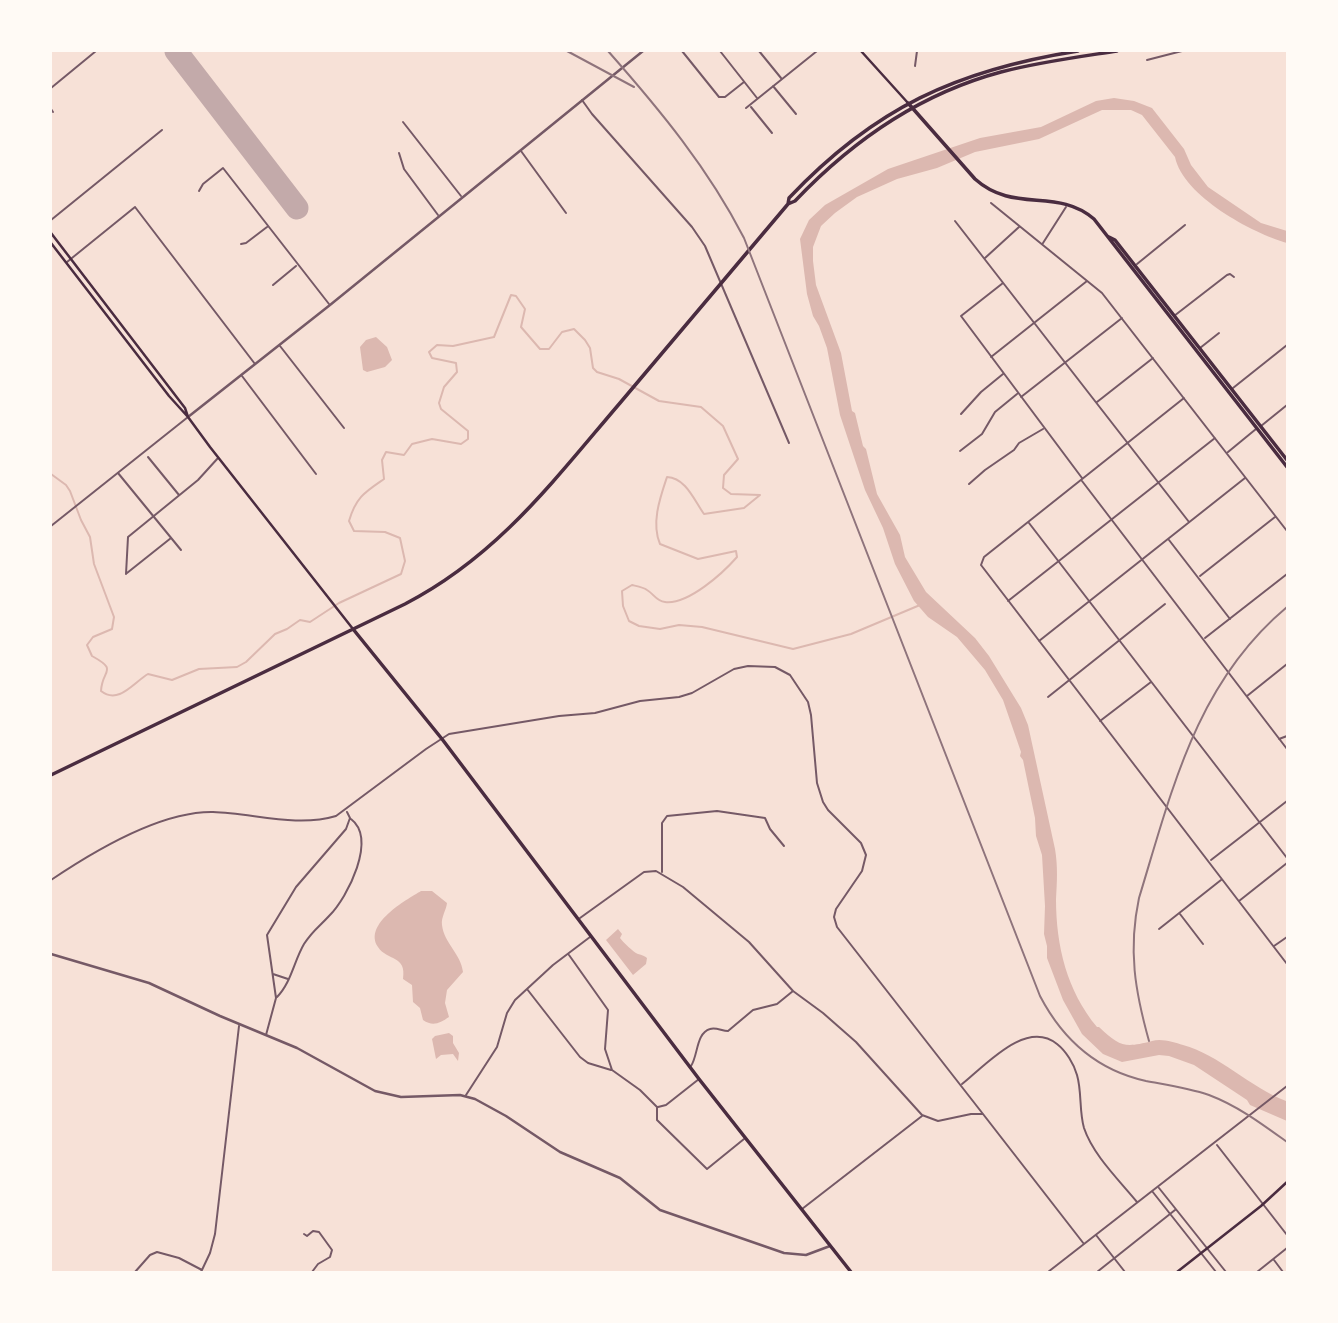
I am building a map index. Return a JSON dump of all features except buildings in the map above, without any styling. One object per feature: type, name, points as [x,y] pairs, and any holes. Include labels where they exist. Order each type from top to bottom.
[{"type":"main road","points":[[862,51],[981,185],[1007,198],[1067,204],[1091,216],[1287,464]]},
{"type":"main road","points":[[789,204],[789,198],[838,151],[908,103],[957,80],[989,69],[1078,51]]},
{"type":"main road","points":[[51,775],[430,590],[490,547],[530,509],[789,204],[852,147],[912,108],[953,89],[1002,72],[1117,51]]},
{"type":"main road","points":[[51,233],[185,408],[188,417]]},
{"type":"main road","points":[[51,243],[174,404],[188,417],[442,739],[699,1079],[851,1272]]},
{"type":"main road","points":[[1177,1272],[1254,1212],[1287,1182]]},
{"type":"street","points":[[51,88],[96,51]]},
{"type":"street","points":[[51,526],[242,376],[643,51]]},
{"type":"street","points":[[682,51],[718,97],[722,98],[744,82]]},
{"type":"street","points":[[720,51],[757,98]]},
{"type":"street","points":[[759,51],[781,79]]},
{"type":"street","points":[[746,108],[817,51]]},
{"type":"street","points":[[915,66],[917,51]]},
{"type":"street","points":[[1147,60],[1182,51]]},
{"type":"street","points":[[773,86],[796,114]]},
{"type":"street","points":[[582,100],[692,227],[705,246],[789,443]]},
{"type":"street","points":[[750,105],[772,133]]},
{"type":"street","points":[[403,121],[462,197]]},
{"type":"street","points":[[51,220],[162,130]]},
{"type":"street","points":[[520,150],[566,213]]},
{"type":"street","points":[[400,153],[404,169],[439,216]]},
{"type":"street","points":[[199,191],[203,184],[222,169],[330,305]]},
{"type":"street","points":[[991,203],[1088,281],[1122,318],[1287,531]]},
{"type":"street","points":[[1043,244],[1067,204]]},
{"type":"street","points":[[66,263],[135,207],[255,365]]},
{"type":"street","points":[[955,221],[1189,522]]},
{"type":"street","points":[[1133,266],[1185,225]]},
{"type":"street","points":[[985,258],[1020,226]]},
{"type":"street","points":[[240,244],[246,243],[268,227]]},
{"type":"street","points":[[272,285],[297,265]]},
{"type":"street","points":[[1172,317],[1227,275],[1234,277]]},
{"type":"street","points":[[991,357],[1088,281]]},
{"type":"street","points":[[1004,283],[961,316],[1111,519],[1287,749]]},
{"type":"street","points":[[1020,397],[1122,318]]},
{"type":"street","points":[[1198,350],[1219,333]]},
{"type":"street","points":[[280,345],[344,428]]},
{"type":"street","points":[[1230,390],[1287,346]]},
{"type":"street","points":[[1097,402],[1154,358]]},
{"type":"street","points":[[961,414],[981,392],[1003,374]]},
{"type":"street","points":[[242,376],[316,474]]},
{"type":"street","points":[[960,451],[982,434],[997,409],[1018,393]]},
{"type":"street","points":[[1184,398],[1042,509],[984,557],[981,565],[1287,964]]},
{"type":"street","points":[[1227,452],[1287,405]]},
{"type":"street","points":[[969,484],[1014,450],[1019,443],[1043,428]]},
{"type":"street","points":[[1008,601],[1216,438]]},
{"type":"street","points":[[148,457],[179,495]]},
{"type":"street","points":[[171,538],[126,574],[127,539],[198,480],[219,458]]},
{"type":"street","points":[[118,472],[181,550]]},
{"type":"street","points":[[1039,641],[1246,478]]},
{"type":"street","points":[[1199,578],[1276,517]]},
{"type":"street","points":[[1028,522],[1287,858]]},
{"type":"street","points":[[1284,526],[1287,523]]},
{"type":"street","points":[[1168,540],[1230,619]]},
{"type":"street","points":[[1204,639],[1287,574]]},
{"type":"street","points":[[1048,697],[1165,604]]},
{"type":"street","points":[[1247,696],[1287,664]]},
{"type":"street","points":[[51,880],[109,845],[178,817],[211,812],[274,819],[326,819],[346,811],[452,734],[595,713],[640,701],[679,697],[739,668],[766,666],[786,671],[802,690],[810,709],[816,781],[820,795],[828,810],[862,846],[866,855],[862,871],[836,909],[834,917],[837,927],[1084,1244]]},
{"type":"street","points":[[1100,721],[1152,681]]},
{"type":"street","points":[[1279,739],[1287,736]]},
{"type":"street","points":[[1209,862],[1287,801]]},
{"type":"street","points":[[265,1036],[276,998],[289,979],[303,946],[315,927],[330,916],[355,874],[362,834],[346,811]]},
{"type":"street","points":[[662,874],[664,863],[661,839],[666,817],[719,811],[765,818],[784,846]]},
{"type":"street","points":[[276,998],[267,935],[296,887],[345,829],[349,818]]},
{"type":"street","points":[[1239,901],[1287,863]]},
{"type":"street","points":[[579,919],[640,873],[650,870],[662,874],[683,887],[749,942],[793,991],[856,1042],[922,1115],[939,1121],[983,1114]]},
{"type":"street","points":[[1159,929],[1222,880]]},
{"type":"street","points":[[1180,913],[1203,944]]},
{"type":"street","points":[[466,1095],[497,1047],[512,1004],[526,988],[591,936]]},
{"type":"street","points":[[1274,947],[1287,937]]},
{"type":"street","points":[[51,954],[149,983],[239,1025],[298,1048],[359,1083],[383,1093],[407,1098],[466,1095],[506,1116],[560,1152],[620,1178],[660,1210],[784,1253],[806,1255],[830,1246]]},
{"type":"street","points":[[568,954],[608,1010],[605,1049],[611,1070]]},
{"type":"street","points":[[272,974],[289,979]]},
{"type":"street","points":[[526,988],[580,1057],[588,1063],[611,1070],[640,1090],[657,1107]]},
{"type":"street","points":[[690,1067],[706,1031],[713,1028],[725,1031],[732,1029],[753,1010],[777,1004],[793,991]]},
{"type":"street","points":[[203,1270],[215,1234],[239,1025]]},
{"type":"street","points":[[961,1084],[1023,1038],[1038,1036],[1054,1041],[1064,1050],[1076,1072],[1083,1121],[1089,1139],[1137,1203]]},
{"type":"street","points":[[657,1107],[666,1105],[699,1079]]},
{"type":"street","points":[[1048,1272],[1287,1086]]},
{"type":"street","points":[[657,1107],[657,1120],[707,1169],[746,1138]]},
{"type":"street","points":[[801,1209],[922,1115]]},
{"type":"street","points":[[1215,1143],[1287,1235]]},
{"type":"street","points":[[1158,1186],[1226,1272]]},
{"type":"street","points":[[1152,1191],[1216,1272]]},
{"type":"street","points":[[1097,1272],[1176,1210]]},
{"type":"street","points":[[304,1234],[318,1232],[331,1247],[330,1257],[318,1264],[312,1272]]},
{"type":"street","points":[[1096,1235],[1125,1272]]},
{"type":"street","points":[[51,1240],[51,1245]]},
{"type":"street","points":[[1257,1272],[1287,1248]]},
{"type":"street","points":[[135,1272],[153,1253],[170,1254],[208,1271]]},
{"type":"street","points":[[1273,1260],[1283,1272]]},
{"type":"shaded area","points":[[1114,98],[1134,101],[1152,108],[1184,149],[1191,165],[1208,187],[1261,223],[1287,231],[1287,243],[1238,222],[1205,199],[1191,185],[1175,157],[1142,115],[1131,110],[1102,110],[1039,139],[975,152],[937,168],[897,179],[857,197],[821,226],[813,247],[816,285],[841,353],[852,411],[855,413],[866,449],[877,494],[900,535],[905,557],[926,592],[975,638],[989,656],[1021,708],[1028,725],[1055,849],[1061,951],[1078,998],[1097,1027],[1112,1039],[1129,1045],[1163,1040],[1196,1049],[1286,1101],[1287,1121],[1250,1105],[1247,1100],[1194,1065],[1159,1055],[1122,1062],[1103,1054],[1082,1034],[1063,1000],[1047,958],[1042,855],[1021,752],[1003,700],[985,670],[957,637],[928,617],[914,601],[895,564],[883,528],[865,490],[840,415],[827,348],[807,294],[800,239],[809,220],[825,205],[888,169],[980,138],[1041,127],[1096,101]]},
{"type":"shaded area","points":[[376,337],[387,347],[392,360],[385,367],[367,372],[363,370],[360,347],[366,340]]},
{"type":"shaded area","points":[[421,891],[432,891],[447,903],[442,919],[443,931],[463,972],[447,990],[445,1003],[449,1017],[433,1024],[423,1020],[420,1008],[413,1002],[412,985],[403,979],[402,966],[378,947],[375,938],[376,930],[388,914]]},
{"type":"shaded area","points":[[618,929],[622,934],[620,938],[626,944],[647,958],[646,964],[633,975],[606,940]]},
{"type":"shaded area","points":[[449,1033],[453,1036],[453,1043],[459,1053],[458,1061],[453,1054],[441,1055],[436,1059],[432,1039]]},
{"type":"waterway","points":[[51,474],[70,491],[90,537],[94,564],[114,617],[112,629],[93,637],[87,645],[92,656],[107,668],[101,691],[108,695],[120,694],[148,674],[172,680],[199,669],[237,667],[246,662],[275,634],[300,620],[310,622],[339,603],[401,574],[405,561],[400,538],[385,532],[354,531],[349,521],[352,513],[362,496],[384,479],[382,460],[386,452],[404,455],[412,444],[432,439],[461,444],[468,439],[468,431],[441,409],[439,403],[444,387],[457,372],[456,363],[432,358],[429,352],[437,345],[453,346],[494,337],[511,295],[516,296],[525,309],[521,327],[540,349],[549,349],[562,332],[574,329],[590,348],[593,368],[597,372],[619,379],[659,401],[701,407],[723,426],[738,459],[724,475],[723,488],[731,494],[760,495],[744,508],[704,514],[684,485],[667,477],[656,519],[660,544],[698,559],[736,551],[737,557],[704,587],[674,602],[657,599],[645,589],[632,585],[622,591],[623,606],[629,621],[639,626],[660,629],[679,625],[702,627],[793,649],[851,634],[920,605]]},
{"type":"runway","points":[[176,51],[297,208]]},
{"type":"railway","points":[[567,51],[634,87]]},
{"type":"railway","points":[[608,51],[682,140],[715,188],[744,238],[1040,996],[1049,1012],[1070,1039],[1097,1061],[1128,1076],[1220,1099],[1287,1142]]},
{"type":"railway","points":[[1149,1041],[1137,987],[1134,935],[1139,898],[1163,818],[1191,740],[1209,704],[1230,669],[1256,637],[1287,607]]}]
